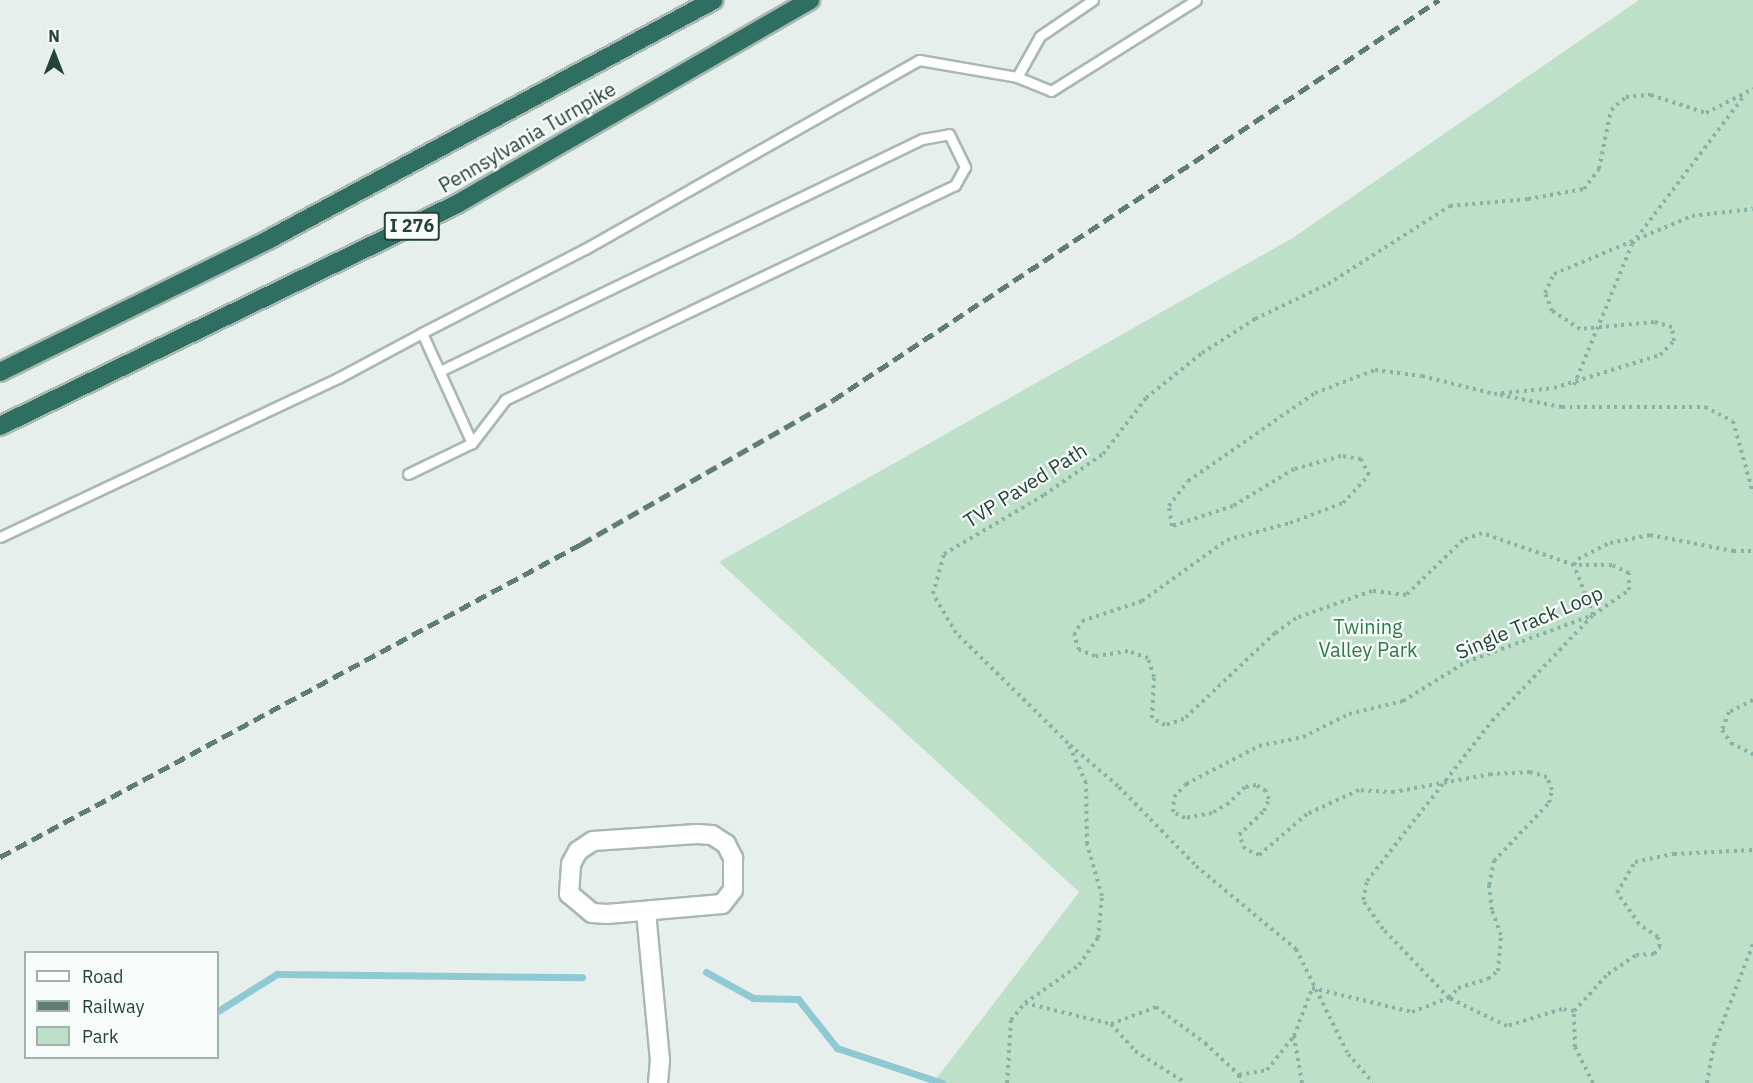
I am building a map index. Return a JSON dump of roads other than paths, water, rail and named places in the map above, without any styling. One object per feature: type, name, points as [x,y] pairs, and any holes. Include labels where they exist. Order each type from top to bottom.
[{"type":"highway","name":"Pennsylvania Turnpike","points":[[0,372],[267,240],[714,0]]},
{"type":"highway","name":"Pennsylvania Turnpike","points":[[0,426],[457,204],[810,0]]},
{"type":"street","points":[[697,834],[712,835],[726,844],[734,858],[736,876],[734,890],[722,904],[646,912],[592,913],[577,903],[569,894],[568,879],[578,850],[593,841],[697,834]]},
{"type":"street","points":[[646,912],[659,1041],[658,1083]]},
{"type":"lane","points":[[1017,77],[1040,36],[1093,0]]},
{"type":"lane","points":[[0,537],[338,378],[585,249],[919,60],[1017,77],[1051,91],[1134,42],[1196,0]]},
{"type":"lane","points":[[408,474],[472,443],[505,400],[955,185],[965,167],[949,134],[922,139],[440,371]]},
{"type":"lane","points":[[422,333],[472,443]]},
{"type":"waterway","points":[[706,972],[753,998],[798,999],[837,1048],[942,1083]]},
{"type":"waterway","points":[[219,1010],[277,974],[582,977]]},
{"type":"railway","points":[[0,857],[581,544],[833,400],[1439,0]]},
{"type":"park label","name":"Twining Valley Park","points":[[1368,638]]}]
